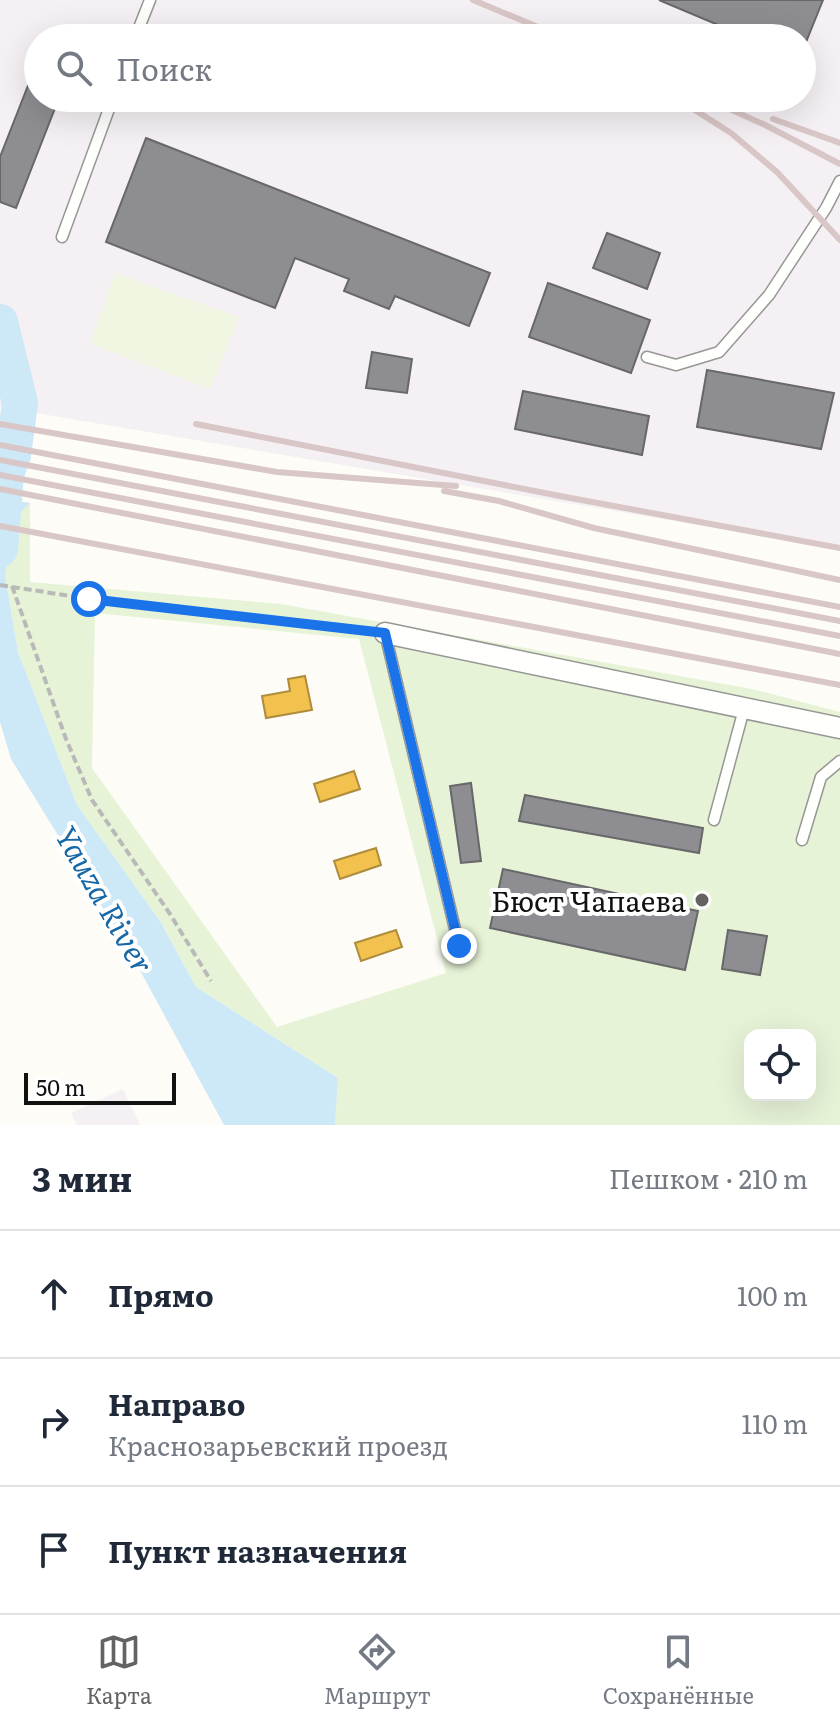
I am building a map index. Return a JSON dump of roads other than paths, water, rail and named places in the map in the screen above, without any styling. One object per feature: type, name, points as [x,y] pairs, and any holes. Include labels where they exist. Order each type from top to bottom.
[{"type":"street","points":[[385,633],[840,728]]},
{"type":"lane","points":[[141,24],[150,0]]},
{"type":"lane","points":[[62,237],[108,112]]},
{"type":"lane","points":[[647,357],[676,365],[719,352],[769,295],[840,181]]},
{"type":"lane","points":[[385,633],[459,946]]},
{"type":"lane","points":[[714,820],[744,709]]},
{"type":"lane","points":[[802,840],[821,777],[840,761]]},
{"type":"water","points":[[6,474],[30,503],[10,523],[5,575],[18,652],[77,805],[160,921],[196,987],[338,1078],[335,1125],[224,1125],[130,952],[11,759],[0,722],[0,482]]},
{"type":"waterway","name":"Yauza River","points":[[0,322],[20,403],[13,455],[6,474],[0,549]]},
{"type":"railway","points":[[473,0],[530,24]]},
{"type":"railway","points":[[698,112],[731,133],[777,172],[840,240]]},
{"type":"railway","points":[[736,112],[840,164]]},
{"type":"railway","points":[[773,119],[840,143]]},
{"type":"railway","points":[[0,424],[277,472],[456,486]]},
{"type":"railway","points":[[196,424],[840,548]]},
{"type":"railway","points":[[0,445],[840,607]]},
{"type":"railway","points":[[0,460],[840,621]]},
{"type":"railway","points":[[0,475],[840,636]]},
{"type":"railway","points":[[0,489],[840,654]]},
{"type":"railway","points":[[444,491],[499,501],[594,528],[840,580]]},
{"type":"railway","points":[[0,526],[840,685]]},
{"type":"place","name":"Бюст Чапаева","points":[[702,900]]}]
